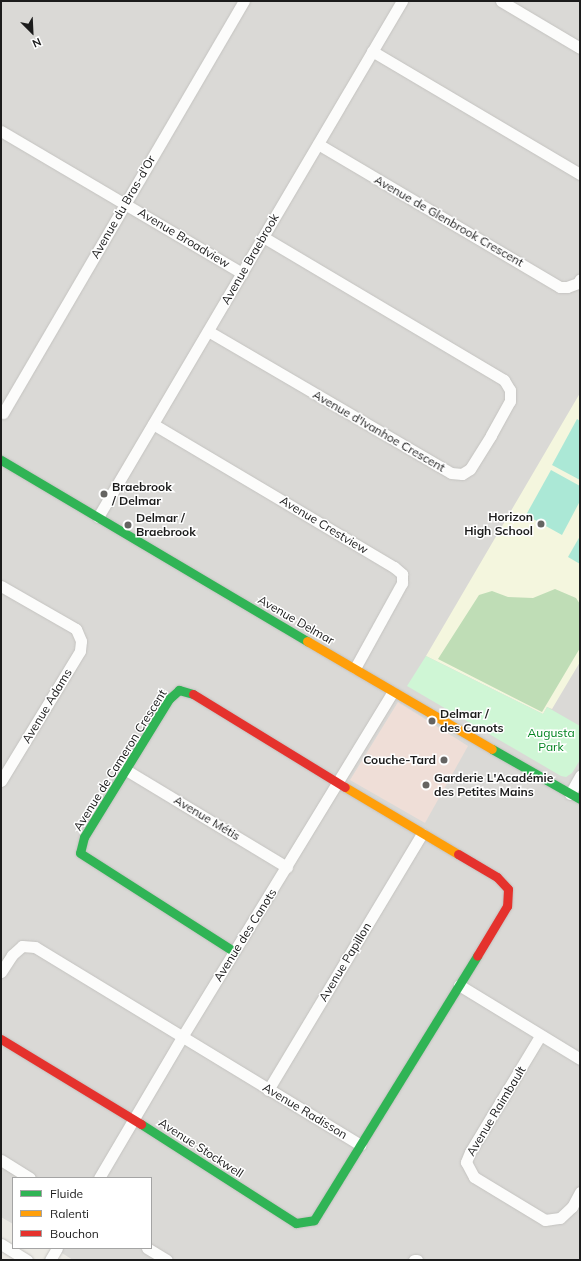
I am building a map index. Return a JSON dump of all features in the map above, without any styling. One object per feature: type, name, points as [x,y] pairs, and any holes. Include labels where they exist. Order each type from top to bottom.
[{"type":"street","name":"Avenue du Bras-d'Or","points":[[3,413],[244,1]]},
{"type":"street","name":"Avenue Braebrook","points":[[98,517],[402,1]]},
{"type":"street","points":[[501,1],[580,48]]},
{"type":"street","points":[[518,11],[524,1]]},
{"type":"street","points":[[372,51],[580,174]]},
{"type":"street","name":"Avenue Broadview","points":[[1,131],[242,273]]},
{"type":"street","name":"Avenue de Glenbrook Crescent","points":[[318,144],[560,287],[567,287],[578,283],[580,279]]},
{"type":"street","name":"Avenue d'Ivanhoe Crescent","points":[[208,331],[451,473],[462,474],[470,469],[491,435],[510,401],[510,390],[504,380],[263,237]]},
{"type":"street","name":"Avenue Crestview","points":[[153,424],[394,567],[402,574],[402,583],[355,668]]},
{"type":"street","name":"Avenue Delmar","points":[[1,460],[355,668],[393,692],[580,799]]},
{"type":"street","name":"Avenue Adams","points":[[1,586],[76,629],[81,641],[80,651],[1,781]]},
{"type":"street","name":"Avenue de Cameron Crescent","points":[[235,952],[80,853],[84,838],[169,699],[179,690],[192,692],[422,834],[497,877],[508,889]]},
{"type":"street","name":"Avenue des Canots","points":[[100,1177],[182,1037],[339,783],[393,692]]},
{"type":"street","name":"Avenue Métis","points":[[126,770],[287,867]]},
{"type":"street","points":[[570,794],[580,776]]},
{"type":"street","name":"Avenue Papillon","points":[[268,1090],[422,834]]},
{"type":"street","name":"Avenue Radisson","points":[[1,972],[12,955],[22,946],[35,947],[268,1090],[361,1145],[506,906],[508,889]]},
{"type":"street","points":[[459,985],[540,1036],[580,1059]]},
{"type":"street","name":"Avenue Raimbault","points":[[540,1036],[470,1152],[466,1162],[474,1178],[545,1220],[560,1218],[572,1207],[580,1192]]},
{"type":"street","name":"Avenue Stockwell","points":[[1,1039],[134,1120],[296,1223],[304,1223],[314,1220],[361,1145]]},
{"type":"street","points":[[1,1160],[28,1177]]},
{"type":"street","points":[[1,1244],[27,1260]]},
{"type":"street","points":[[50,1260],[56,1249]]},
{"type":"street","points":[[149,1249],[167,1260]]},
{"type":"shaded area","points":[[1,1],[580,1],[580,1260],[73,1260],[56,1249],[152,1249],[152,1177],[12,1177],[12,1223],[1,1217]]},
{"type":"shaded area","name":"Horizon High School","points":[[580,393],[580,662],[552,709],[547,707],[543,714],[426,656]]},
{"type":"shaded area","points":[[398,702],[468,746],[425,823],[350,780]]},
{"type":"green space","points":[[577,419],[580,421],[580,480],[552,465]]},
{"type":"green space","points":[[551,470],[580,486],[580,501],[562,535],[526,515]]},
{"type":"green space","points":[[580,536],[580,564],[568,557]]},
{"type":"green space","points":[[555,589],[576,598],[580,604],[580,648],[542,712],[438,659],[479,595],[492,591],[508,597],[533,598]]},
{"type":"green space","name":"Augusta Park","points":[[426,656],[543,714],[547,707],[580,726],[580,760],[572,773],[566,777],[561,776],[407,686]]},
{"type":"traffic: fast","points":[[1,460],[307,641]]},
{"type":"traffic: fast","points":[[193,694],[179,690],[169,699],[84,837],[80,853],[235,952]]},
{"type":"traffic: fast","points":[[492,749],[580,799]]},
{"type":"traffic: fast","points":[[141,1124],[296,1223],[314,1220],[477,956]]},
{"type":"traffic: slow","points":[[307,641],[492,749]]},
{"type":"traffic: slow","points":[[345,787],[458,854]]},
{"type":"traffic: jam","points":[[193,694],[345,787]]},
{"type":"traffic: jam","points":[[458,854],[497,877],[508,889],[507,906],[477,956]]},
{"type":"traffic: jam","points":[[1,1039],[141,1124]]},
{"type":"place","name":"Braebrook / Delmar","points":[[104,494]]},
{"type":"place","name":"Horizon High School","points":[[541,524]]},
{"type":"place","name":"Delmar / Braebrook","points":[[128,525]]},
{"type":"place","name":"Delmar / des Canots","points":[[432,721]]},
{"type":"place","name":"Couche-Tard","points":[[444,760]]},
{"type":"place","name":"Garderie L'Académie des Petites Mains","points":[[426,785]]}]
